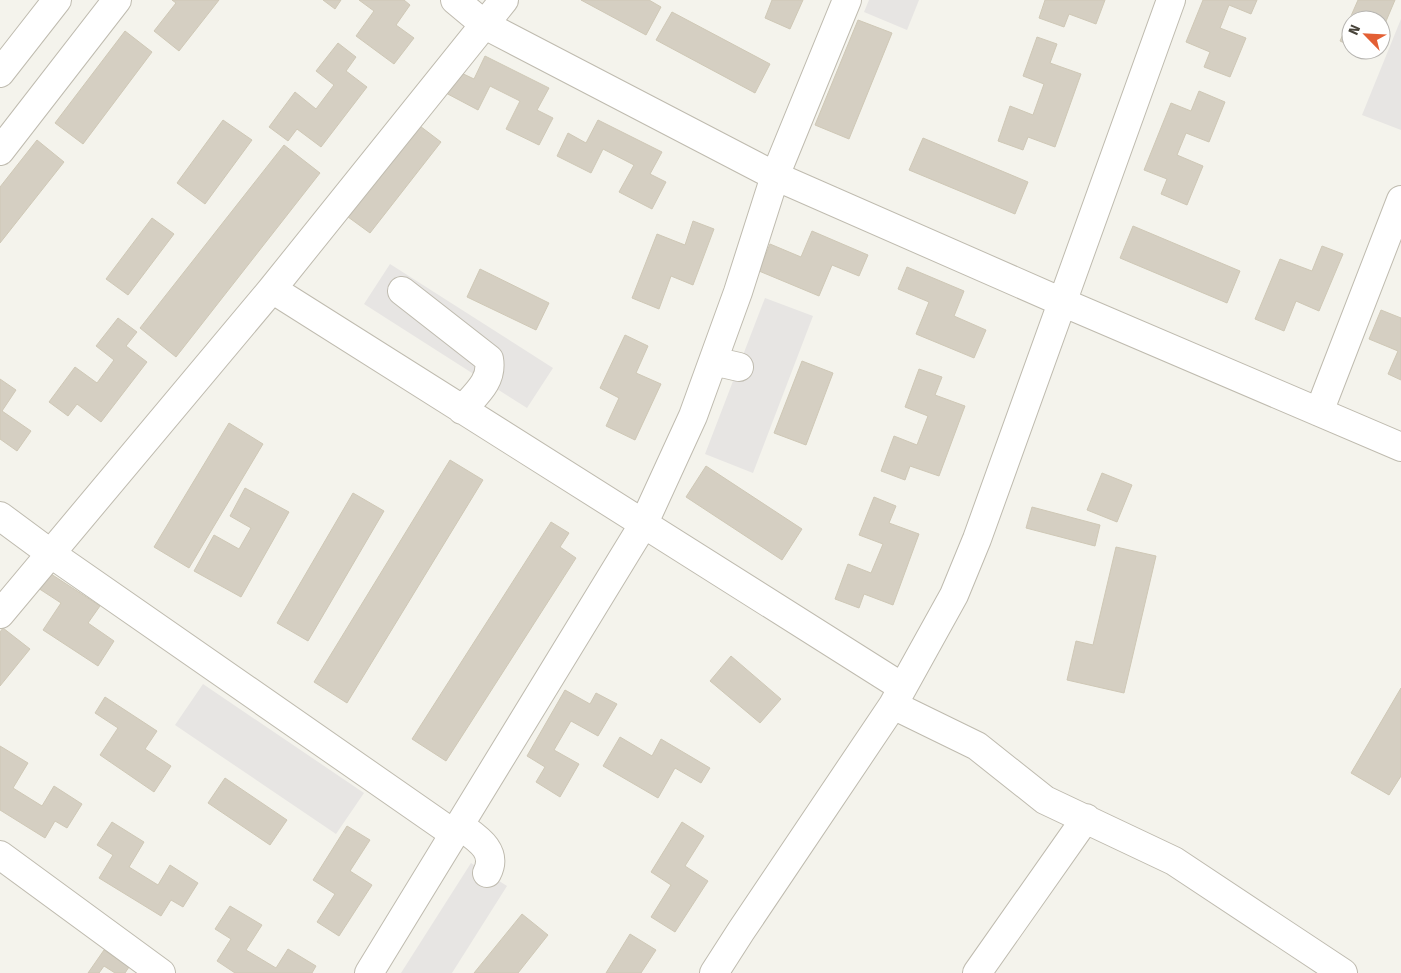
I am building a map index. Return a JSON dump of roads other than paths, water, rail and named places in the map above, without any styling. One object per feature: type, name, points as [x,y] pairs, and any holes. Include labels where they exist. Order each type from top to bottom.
[{"type":"street","points":[[0,73],[58,0]]},
{"type":"street","points":[[0,151],[117,0]]},
{"type":"street","points":[[455,0],[485,25],[775,176],[1062,302],[1401,447]]},
{"type":"street","points":[[0,614],[272,289],[504,0]]},
{"type":"street","points":[[369,973],[643,525],[693,416],[726,364],[738,292],[775,176],[847,0]]},
{"type":"street","points":[[714,973],[898,696],[954,595],[977,539],[1171,0]]},
{"type":"street","points":[[1319,412],[1401,200]]},
{"type":"street","points":[[272,289],[643,525],[898,696],[977,746],[1045,800],[1174,860],[1343,973]]},
{"type":"street","points":[[402,291],[488,359],[490,369],[487,380],[462,410]]},
{"type":"street","points":[[0,516],[256,708],[456,830],[480,841],[488,850],[491,858],[487,873]]},
{"type":"street","points":[[977,973],[1086,818]]},
{"type":"street","points":[[0,855],[161,973]]}]
